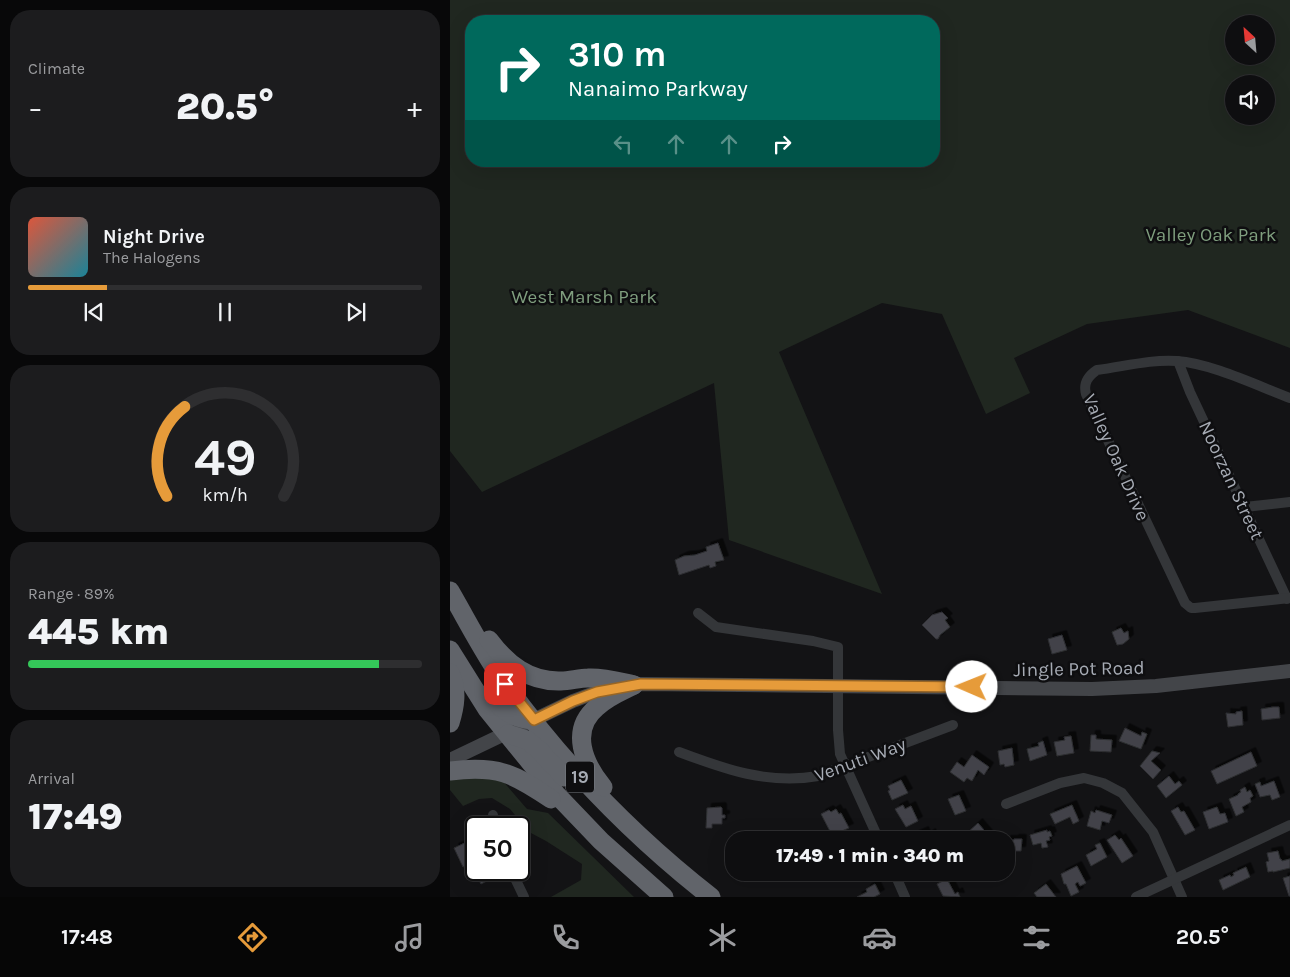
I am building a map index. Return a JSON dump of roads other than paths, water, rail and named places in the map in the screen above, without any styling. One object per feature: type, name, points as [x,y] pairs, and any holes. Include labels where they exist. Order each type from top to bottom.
[{"type":"highway","points":[[450,586],[496,649],[510,664],[524,674],[544,680],[562,682],[589,678],[634,685]]},
{"type":"highway","name":"19","points":[[450,591],[505,684],[580,777],[632,830],[665,860],[711,897]]},
{"type":"highway","points":[[450,636],[501,707],[515,717],[534,720]]},
{"type":"highway","name":"19","points":[[450,650],[484,706],[534,768],[619,858],[664,897]]},
{"type":"highway","points":[[450,674],[456,704],[450,723]]},
{"type":"highway","points":[[632,830],[617,804],[589,768],[585,759],[581,738],[586,721],[597,706],[634,685]]},
{"type":"highway","points":[[507,733],[527,740],[603,814],[632,830]]},
{"type":"highway","points":[[450,771],[474,768],[510,774],[522,779],[559,804],[572,810]]},
{"type":"main road","name":"Jingle Pot Road","points":[[450,760],[573,701],[597,692],[634,685],[1126,688],[1290,671]]},
{"type":"street","name":"Valley Oak Drive","points":[[1289,598],[1194,608],[1185,603],[1086,394],[1086,380],[1090,374],[1097,370],[1160,361],[1178,361],[1212,369],[1290,398]]},
{"type":"street","name":"Noorzan Street","points":[[1178,361],[1190,392],[1289,598]]},
{"type":"street","points":[[1245,507],[1290,502]]},
{"type":"street","points":[[698,613],[716,627],[813,641],[838,647],[840,754],[875,831]]},
{"type":"street","name":"Venuti Way","points":[[679,752],[721,768],[780,779],[802,779],[818,776],[953,725]]},
{"type":"street","points":[[1006,804],[1060,783],[1084,778],[1103,783],[1122,793],[1153,832],[1182,897]]},
{"type":"street","points":[[1136,897],[1290,825]]},
{"type":"street","points":[[514,881],[520,896]]},
{"type":"street","points":[[898,881],[905,897]]},
{"type":"park label","name":"Valley Oak Park","points":[[1211,234]]},
{"type":"park label","name":"West Marsh Park","points":[[584,296]]}]
